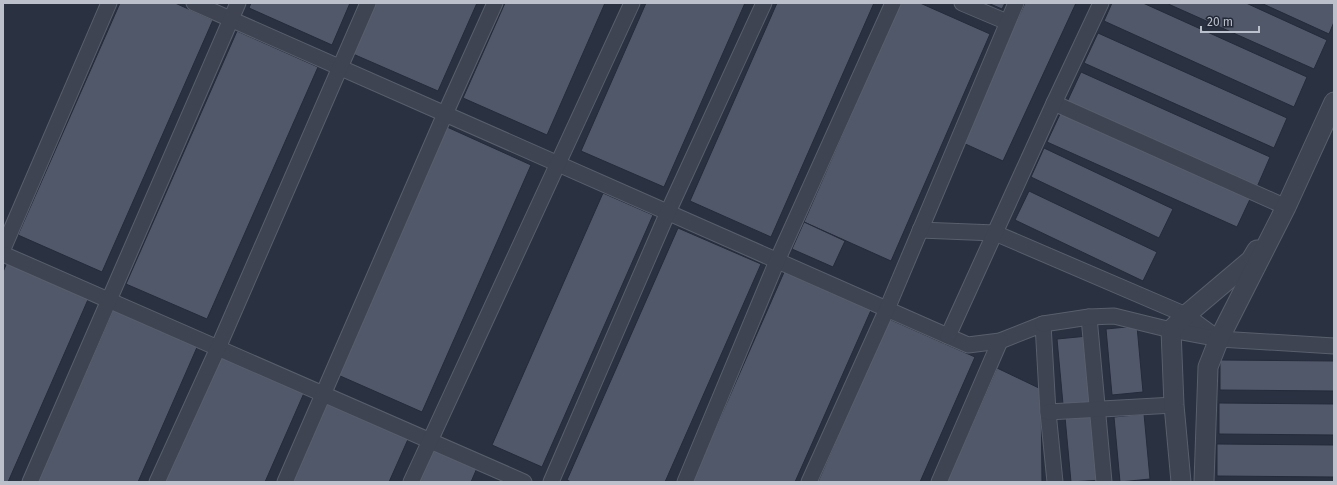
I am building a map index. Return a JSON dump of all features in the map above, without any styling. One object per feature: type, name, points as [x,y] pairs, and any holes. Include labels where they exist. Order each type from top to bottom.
[{"type":"street","points":[[3,249],[108,3]]},
{"type":"street","points":[[194,3],[968,345],[1000,341],[1043,324],[1089,317],[1114,316],[1171,330],[1220,339],[1334,346]]},
{"type":"street","points":[[30,482],[238,3]]},
{"type":"street","points":[[158,482],[368,3]]},
{"type":"street","points":[[285,482],[445,114],[495,3]]},
{"type":"street","points":[[411,482],[632,3]]},
{"type":"street","points":[[552,482],[668,212],[764,3]]},
{"type":"street","points":[[685,482],[777,261],[893,3]]},
{"type":"street","points":[[962,3],[1007,22]]},
{"type":"street","points":[[809,482],[886,309],[1016,3]]},
{"type":"street","points":[[948,336],[1101,3]]},
{"type":"street","points":[[1204,482],[1208,367],[1220,339],[1286,207],[1334,102]]},
{"type":"street","points":[[1054,103],[1286,207]]},
{"type":"street","points":[[1181,482],[1174,405],[1171,330],[1186,315],[1251,260],[1286,207]]},
{"type":"street","points":[[920,230],[995,233],[1186,315],[1220,339]]},
{"type":"street","points":[[3,254],[524,482]]},
{"type":"street","points":[[1089,317],[1104,482]]},
{"type":"street","points":[[1043,324],[1048,412],[1055,482]]},
{"type":"street","points":[[939,482],[1000,341]]},
{"type":"street","points":[[1048,412],[1098,408],[1174,405]]},
{"type":"building","points":[[120,3],[175,3],[213,20],[102,272],[18,235]]},
{"type":"building","points":[[251,3],[350,3],[332,45],[249,8]]},
{"type":"building","points":[[376,3],[477,3],[438,91],[353,54]]},
{"type":"building","points":[[505,3],[605,3],[547,135],[463,98]]},
{"type":"building","points":[[646,3],[745,3],[664,187],[581,151]]},
{"type":"building","points":[[777,3],[874,3],[771,237],[690,201]]},
{"type":"building","points":[[900,3],[920,3],[990,34],[891,261],[804,222]]},
{"type":"building","points":[[988,3],[1005,3],[1002,9]]},
{"type":"building","points":[[1025,3],[1076,3],[1003,161],[961,142]]},
{"type":"building","points":[[1112,3],[1143,3],[1307,77],[1294,107],[1104,21]]},
{"type":"building","points":[[1166,3],[1246,3],[1327,40],[1314,69]]},
{"type":"building","points":[[1261,3],[1334,3],[1334,22],[1329,34]]},
{"type":"building","points":[[237,31],[318,67],[207,319],[126,284]]},
{"type":"building","points":[[1098,33],[1287,118],[1274,148],[1084,63]]},
{"type":"building","points":[[1081,72],[1270,157],[1257,187],[1067,102]]},
{"type":"building","points":[[1061,112],[1251,197],[1237,227],[1047,142]]},
{"type":"building","points":[[447,127],[531,165],[422,412],[338,375]]},
{"type":"building","points":[[1044,148],[1173,209],[1159,238],[1031,177]]},
{"type":"building","points":[[1029,191],[1157,252],[1143,281],[1015,220]]},
{"type":"building","points":[[603,193],[653,215],[542,467],[492,445]]},
{"type":"building","points":[[804,222],[845,241],[833,267],[792,249]]},
{"type":"building","points":[[678,228],[761,264],[665,482],[571,482],[567,480]]},
{"type":"building","points":[[8,260],[90,295],[8,482],[3,482],[3,272]]},
{"type":"building","points":[[785,270],[872,308],[795,482],[692,482]]},
{"type":"building","points":[[114,308],[198,345],[138,482],[38,482]]},
{"type":"building","points":[[889,319],[975,357],[920,482],[818,482]]},
{"type":"building","points":[[1137,326],[1143,392],[1112,395],[1106,329]]},
{"type":"building","points":[[1088,336],[1093,402],[1063,404],[1057,339]]},
{"type":"building","points":[[220,356],[304,393],[265,482],[164,482]]},
{"type":"building","points":[[1220,360],[1334,361],[1334,391],[1220,390]]},
{"type":"building","points":[[997,368],[1041,389],[1042,482],[947,482]]},
{"type":"building","points":[[328,401],[409,437],[389,482],[292,482]]},
{"type":"building","points":[[1219,403],[1334,404],[1334,435],[1219,434]]},
{"type":"building","points":[[1095,414],[1101,480],[1071,482],[1065,417]]},
{"type":"building","points":[[1144,414],[1150,479],[1120,482],[1114,417]]},
{"type":"building","points":[[1217,444],[1334,445],[1334,477],[1217,476]]},
{"type":"building","points":[[433,448],[477,468],[471,482],[418,482]]}]
